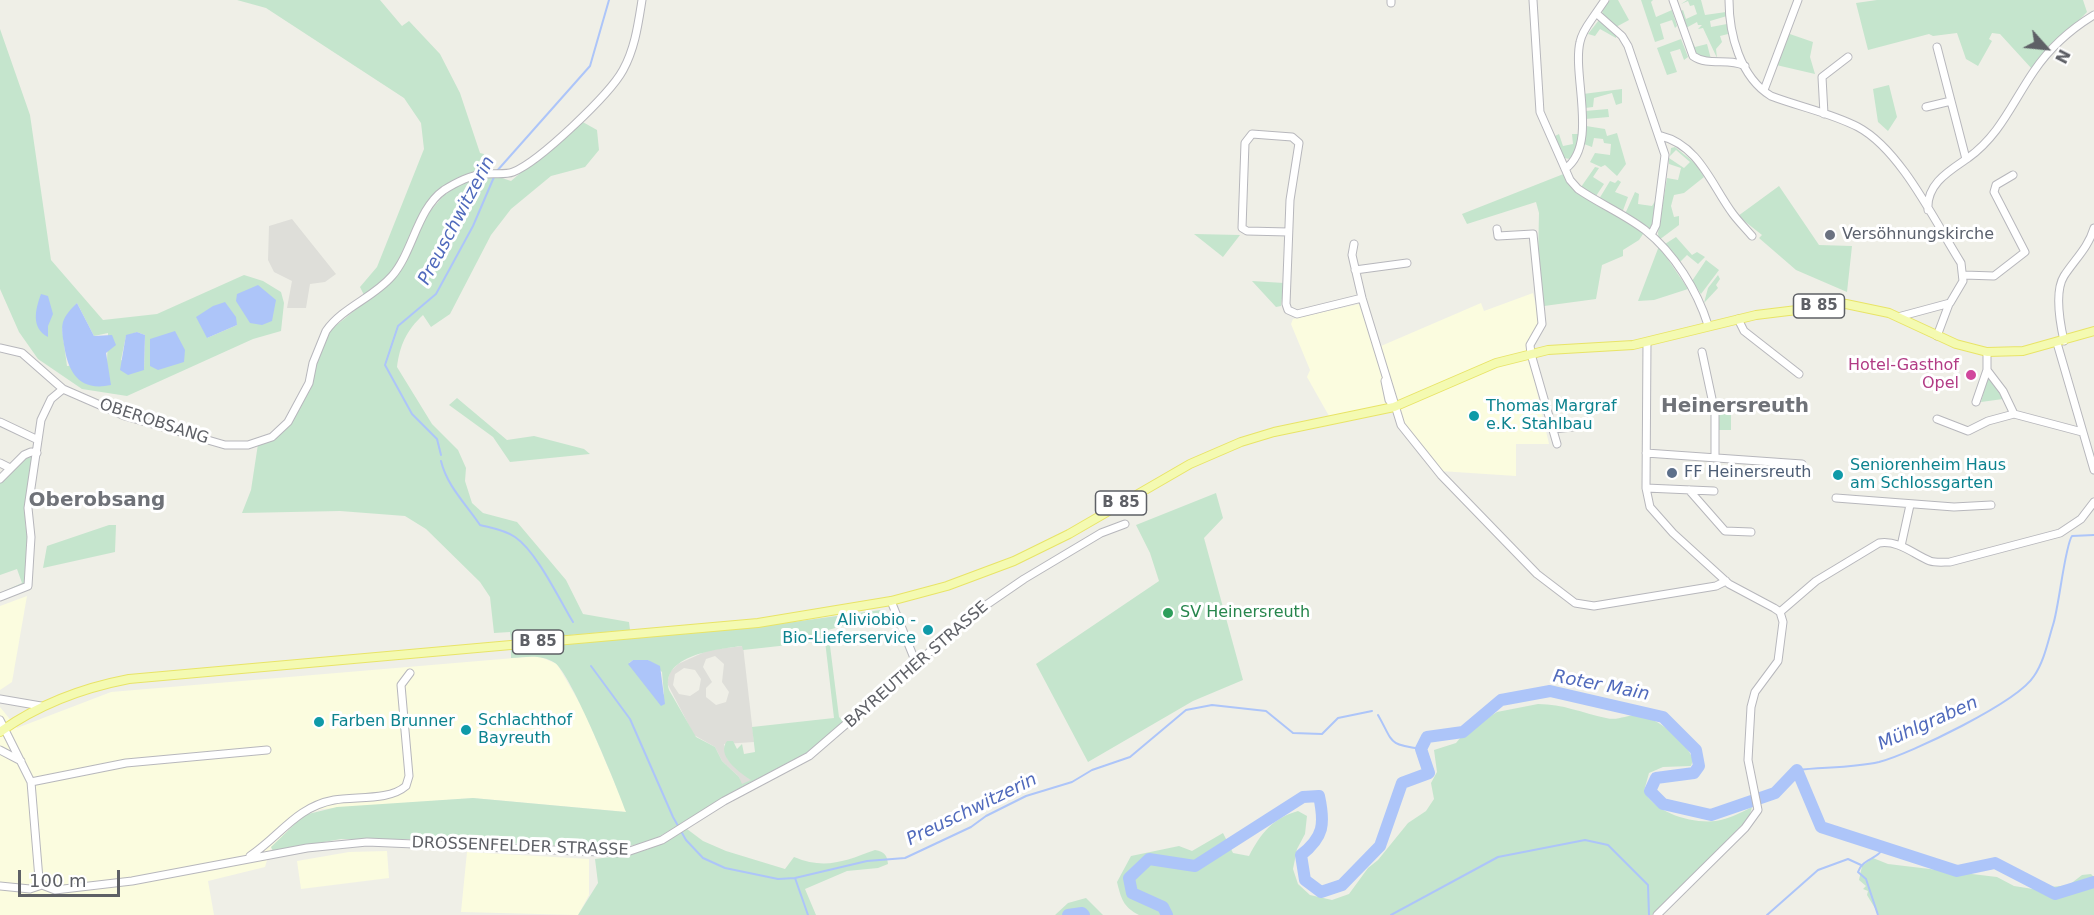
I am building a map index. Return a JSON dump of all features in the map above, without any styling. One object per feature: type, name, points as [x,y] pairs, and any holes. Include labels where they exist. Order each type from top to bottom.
[{"type":"main road","name":"B 85","points":[[2,727],[41,706],[93,687],[129,679],[758,623],[891,602],[969,579],[1014,561],[1069,534],[1207,456],[1274,432],[1394,407],[1496,363],[1531,354],[1647,342],[1738,319],[1794,309],[1846,304],[1878,309],[1937,336],[1987,352],[2010,353],[2060,342],[2094,331]]},
{"type":"street","name":"OBEROBSANG","points":[[0,348],[22,353],[63,388],[125,416],[225,445],[248,445],[272,437],[288,422],[309,383],[313,363],[326,331],[333,321],[376,291],[393,274],[424,216],[441,192],[463,179],[513,172],[546,151],[570,130],[622,72],[636,38],[642,0]]},
{"type":"street","points":[[1533,0],[1539,107],[1566,169],[1578,189],[1651,235],[1684,275],[1708,325]]},
{"type":"street","points":[[1566,169],[1575,158],[1582,134],[1580,42],[1605,0]]},
{"type":"street","points":[[1673,0],[1693,56],[1704,62],[1734,62],[1745,66]]},
{"type":"street","points":[[1729,0],[1731,31],[1745,66],[1764,90],[1775,98],[1857,126],[1885,147],[1961,263],[1964,275],[1961,287],[1942,315],[1937,336]]},
{"type":"street","points":[[1764,90],[1798,0]]},
{"type":"street","points":[[1596,13],[1627,43],[1661,136],[1665,161],[1656,225],[1651,235]]},
{"type":"street","points":[[1928,210],[1929,199],[1938,181],[1949,170],[1987,143],[2001,126],[2032,73],[2048,53],[2094,15]]},
{"type":"street","points":[[1937,47],[1966,159]]},
{"type":"street","points":[[1824,114],[1822,77],[1848,57]]},
{"type":"street","points":[[1926,107],[1951,101]]},
{"type":"street","points":[[1288,232],[1247,231],[1242,228],[1245,143],[1252,134],[1292,137],[1299,143],[1288,232],[1290,243],[1286,304],[1290,312],[1297,314],[1362,298]]},
{"type":"street","points":[[1661,136],[1679,144],[1694,156],[1734,215],[1752,236]]},
{"type":"street","points":[[1964,275],[1994,276],[2025,252],[1994,192],[1996,185],[2013,175]]},
{"type":"street","points":[[2094,228],[2086,248],[2061,283],[2060,310],[2060,342],[2082,432],[2094,470]]},
{"type":"street","points":[[1497,229],[1498,236],[1533,234],[1542,324],[1530,345],[1531,354],[1557,444]]},
{"type":"street","points":[[1354,244],[1352,255],[1385,379],[1385,391],[1401,425],[1441,475],[1537,574],[1575,603],[1594,606],[1716,586],[1726,581]]},
{"type":"street","points":[[1356,270],[1407,263]]},
{"type":"street","points":[[1898,317],[1950,303]]},
{"type":"street","points":[[1738,319],[1744,331],[1799,374]]},
{"type":"street","points":[[1647,342],[1646,488],[1650,507],[1660,520],[1726,581],[1780,612],[1783,621],[1778,661],[1755,692],[1751,707],[1748,760],[1758,810],[1744,828],[1657,915]]},
{"type":"street","points":[[1702,352],[1715,413],[1715,458]]},
{"type":"street","points":[[1976,402],[1987,370],[1987,352]]},
{"type":"street","points":[[1987,370],[2003,391],[2014,414]]},
{"type":"street","points":[[0,597],[28,585],[31,537],[28,508],[41,420],[51,399],[63,388]]},
{"type":"street","points":[[1937,419],[1968,431],[1988,421],[2014,414],[2082,432]]},
{"type":"street","points":[[0,422],[38,440]]},
{"type":"street","points":[[1553,429],[1582,426]]},
{"type":"street","points":[[0,479],[24,455],[31,452],[37,453]]},
{"type":"street","points":[[1646,453],[1802,464]]},
{"type":"street","points":[[0,464],[10,468]]},
{"type":"street","points":[[1646,488],[1714,491]]},
{"type":"street","points":[[1689,490],[1725,531],[1750,532]]},
{"type":"street","points":[[1836,498],[1971,508],[1991,505]]},
{"type":"street","points":[[1780,612],[1816,581],[1869,547],[1888,542],[1932,562],[1950,562],[2060,533],[2081,519],[2094,502]]},
{"type":"street","points":[[1901,546],[1910,505]]},
{"type":"street","name":"BAYREUTHER STRASSE","points":[[773,775],[817,751],[963,622],[1010,587],[1101,533],[1125,524]]},
{"type":"street","points":[[891,602],[916,663]]},
{"type":"street","name":"DROSSENFELDER STRASSE","points":[[248,858],[306,809],[334,800],[396,793],[406,786],[409,776],[401,685],[410,673]]},
{"type":"street","points":[[0,699],[41,706]]},
{"type":"street","points":[[2,727],[31,782],[39,879],[42,885]]},
{"type":"street","points":[[0,750],[22,762]]},
{"type":"street","points":[[31,782],[126,763],[267,750]]},
{"type":"street","name":"DROSSENFELDER STRASSE","points":[[0,886],[30,889],[42,885],[55,890],[132,881],[248,858],[367,842],[624,853],[638,850],[666,838],[692,820],[773,775]]},
{"type":"shaded area","points":[[237,0],[380,0],[402,26],[409,21],[440,54],[460,93],[480,153],[484,154],[480,172],[460,177],[434,196],[424,209],[392,271],[364,295],[360,287],[377,267],[424,149],[421,123],[404,98],[266,8]]},
{"type":"shaded area","points":[[1610,0],[1618,0],[1629,20],[1616,27],[1603,16],[1602,9]]},
{"type":"shaded area","points":[[1641,0],[1653,0],[1651,2],[1656,17],[1672,10],[1677,26],[1675,28],[1672,20],[1660,24],[1664,39],[1655,42]]},
{"type":"shaded area","points":[[1687,0],[1701,0],[1705,15],[1726,12],[1727,16],[1710,21],[1711,27],[1727,24],[1728,34],[1720,36],[1722,42],[1716,49],[1717,58],[1703,28],[1698,29],[1702,25],[1698,25],[1697,22],[1684,29],[1679,12],[1683,10],[1686,19],[1697,14],[1694,5],[1690,6],[1688,1],[1681,4]]},
{"type":"shaded area","points":[[1877,0],[2083,0],[2087,12],[2032,69],[2000,34],[1992,33],[1989,39],[1992,41],[1978,66],[1966,59],[1957,33],[1933,36],[1929,34],[1868,50],[1856,3]]},
{"type":"shaded area","points":[[1599,20],[1616,38],[1600,29],[1595,36],[1588,34]]},
{"type":"shaded area","points":[[0,29],[30,115],[51,260],[103,320],[157,314],[244,275],[263,281],[281,292],[284,303],[281,331],[253,339],[127,396],[82,389],[38,359],[19,332],[0,289]],"holes":[[[77,303],[94,336],[108,333],[107,363],[67,366],[62,329]],[[225,303],[237,325],[207,338]],[[137,332],[145,335],[144,370],[121,360],[126,336]]]},
{"type":"shaded area","points":[[1784,32],[1813,42],[1810,57],[1815,74],[1772,64]]},
{"type":"shaded area","points":[[1691,38],[1695,47],[1707,44],[1711,59],[1696,56],[1688,39]]},
{"type":"shaded area","points":[[1681,39],[1688,57],[1684,60],[1680,49],[1670,52],[1677,72],[1667,75],[1657,48]]},
{"type":"shaded area","points":[[1889,85],[1897,117],[1888,131],[1878,122],[1873,89]]},
{"type":"shaded area","points":[[1622,89],[1622,103],[1616,105],[1612,93],[1594,98],[1593,107],[1585,108],[1583,94]]},
{"type":"shaded area","points":[[1608,109],[1609,117],[1585,119],[1585,111]]},
{"type":"shaded area","points":[[581,121],[597,130],[599,150],[585,167],[551,176],[511,209],[491,235],[450,314],[431,327],[423,315],[405,339],[397,367],[432,424],[458,450],[466,468],[465,481],[472,503],[483,513],[517,522],[566,580],[583,614],[629,622],[630,630],[511,640],[510,632],[494,633],[490,597],[480,582],[426,529],[405,516],[340,511],[242,513],[251,490],[258,444],[275,440],[300,397],[328,332],[396,277],[427,215],[444,195],[464,182],[478,178],[499,177],[511,181]]},
{"type":"shaded area","points":[[1586,126],[1605,129],[1607,136],[1617,133],[1626,164],[1617,176],[1605,165],[1601,167],[1590,162],[1595,153],[1610,155],[1611,144],[1604,143],[1603,139],[1594,138],[1592,147],[1584,144]]},
{"type":"shaded area","points":[[1559,134],[1563,146],[1573,144],[1572,134],[1578,134],[1576,151],[1570,159],[1564,158],[1555,136]]},
{"type":"shaded area","points":[[1675,147],[1696,164],[1704,177],[1684,193],[1674,195],[1671,206],[1674,217],[1679,216],[1679,225],[1659,240],[1658,233],[1667,178],[1678,180],[1681,168],[1669,164],[1669,158],[1684,168],[1690,162],[1676,150],[1670,156],[1671,148]]},
{"type":"shaded area","points":[[1595,167],[1599,168],[1593,177],[1604,184],[1596,196],[1581,187]]},
{"type":"shaded area","points":[[1566,173],[1569,180],[1645,231],[1639,240],[1623,250],[1623,256],[1602,265],[1596,299],[1544,306],[1538,258],[1539,213],[1536,202],[1467,224],[1462,214]]},
{"type":"shaded area","points":[[1618,180],[1621,182],[1615,192],[1628,197],[1622,213],[1599,199],[1610,181],[1615,183]]},
{"type":"shaded area","points":[[1779,186],[1819,245],[1852,246],[1847,292],[1796,270],[1759,238],[1762,235],[1738,216]]},
{"type":"shaded area","points":[[1635,192],[1639,194],[1638,204],[1652,206],[1657,198],[1653,222],[1649,230],[1625,214]]},
{"type":"shaded area","points":[[292,219],[336,274],[325,282],[310,284],[306,308],[287,308],[292,281],[274,272],[268,260],[269,226]]},
{"type":"shaded area","points":[[1194,234],[1240,235],[1223,257]]},
{"type":"shaded area","points":[[1676,237],[1692,255],[1697,252],[1705,257],[1698,264],[1687,255],[1680,262],[1665,244]]},
{"type":"shaded area","points":[[1659,246],[1688,289],[1654,300],[1638,301]]},
{"type":"shaded area","points":[[1706,260],[1719,270],[1701,294],[1692,281]]},
{"type":"shaded area","points":[[1718,275],[1720,279],[1716,285],[1718,288],[1704,303],[1708,288]]},
{"type":"shaded area","points":[[1252,281],[1284,283],[1281,306],[1276,307]]},
{"type":"shaded area","points":[[1533,293],[1540,323],[1527,349],[1549,444],[1516,444],[1516,476],[1440,471],[1389,404],[1329,416],[1307,377],[1310,370],[1291,324],[1293,319],[1359,304],[1374,349],[1481,303],[1484,311]]},
{"type":"shaded area","points":[[1988,377],[1990,377],[2003,399],[1981,402]]},
{"type":"shaded area","points":[[457,398],[507,440],[534,436],[584,449],[590,454],[510,462],[493,437],[449,405]]},
{"type":"shaded area","points":[[1719,413],[1731,414],[1731,430],[1719,430]]},
{"type":"shaded area","points":[[29,456],[35,458],[25,522],[30,553],[25,583],[0,593],[22,583],[17,569],[0,575],[0,483]]},
{"type":"shaded area","name":"SV Heinersreuth","points":[[1216,493],[1223,518],[1204,538],[1243,680],[1193,701],[1088,762],[1036,664],[1159,581],[1150,553],[1136,525]]},
{"type":"shaded area","points":[[109,525],[116,525],[115,552],[43,568],[47,546]]},
{"type":"shaded area","points":[[27,596],[12,682],[0,690],[0,606]]},
{"type":"shaded area","points":[[880,610],[888,614],[828,630],[839,717],[844,722],[812,750],[738,789],[652,841],[629,846],[589,847],[422,839],[341,839],[273,851],[271,847],[304,815],[337,807],[473,798],[626,812],[594,733],[562,672],[555,663],[544,658],[511,658],[511,649],[764,626]],"holes":[[[825,641],[834,718],[752,727],[755,752],[744,754],[742,744],[737,749],[733,741],[727,741],[724,752],[730,763],[751,780],[742,784],[739,777],[722,761],[715,747],[696,737],[669,690],[669,678],[673,669],[682,661],[693,656],[719,649],[742,646],[743,650]],[[633,660],[648,660],[662,672],[664,695],[629,663]]]},
{"type":"shaded area","points":[[743,646],[754,742],[724,744],[728,760],[752,780],[741,785],[739,777],[722,761],[715,747],[694,735],[667,683],[670,672],[678,664],[709,650]],"holes":[[[715,656],[724,664],[722,682],[729,692],[726,702],[716,705],[706,697],[706,688],[712,682],[703,667],[706,659]],[[684,668],[695,670],[701,679],[699,690],[690,696],[679,694],[673,685],[675,674]]]},
{"type":"shaded area","points":[[538,656],[557,664],[583,709],[627,812],[473,798],[322,809],[304,815],[271,847],[265,867],[208,881],[214,915],[0,915],[0,707],[17,728],[111,692]]},
{"type":"shaded area","points":[[1538,704],[1564,707],[1610,719],[1645,716],[1670,731],[1685,746],[1693,760],[1691,766],[1663,767],[1649,773],[1644,791],[1649,799],[1665,811],[1696,821],[1716,821],[1752,807],[1749,818],[1652,915],[1139,915],[1129,909],[1122,897],[1117,882],[1131,856],[1179,846],[1192,851],[1223,833],[1233,853],[1249,856],[1258,840],[1275,822],[1298,811],[1307,816],[1305,834],[1297,849],[1293,869],[1298,884],[1310,895],[1332,900],[1349,894],[1368,868],[1378,860],[1408,823],[1426,811],[1434,799],[1431,783],[1437,772],[1434,750],[1456,743],[1465,732],[1497,712]]},
{"type":"shaded area","points":[[687,829],[703,841],[726,851],[785,869],[794,857],[805,861],[825,863],[844,860],[875,850],[885,854],[888,864],[878,868],[847,871],[805,889],[816,915],[578,915],[598,883],[595,859],[643,851]]},
{"type":"shaded area","points":[[387,851],[389,878],[301,889],[297,861],[349,852]]},
{"type":"shaded area","points":[[467,852],[589,859],[589,895],[578,915],[461,912]]},
{"type":"shaded area","points":[[1873,858],[1888,864],[1997,877],[2014,886],[2033,889],[2069,885],[2082,875],[2091,874],[2094,877],[2094,915],[1879,915],[1867,895],[1868,891],[1863,889],[1866,886],[1859,880],[1862,866]]},
{"type":"shaded area","points":[[1086,898],[1103,915],[1055,915],[1068,903]]},
{"type":"water","points":[[258,285],[276,300],[272,321],[262,325],[250,323],[236,301],[237,294]]},
{"type":"water","points":[[41,294],[48,296],[53,314],[48,326],[48,337],[39,329],[36,318]]},
{"type":"water","points":[[225,302],[236,317],[237,325],[207,338],[196,317],[213,306]]},
{"type":"water","points":[[77,303],[94,336],[112,335],[116,345],[106,353],[111,385],[91,386],[83,383],[77,378],[69,364],[62,325],[67,314]]},
{"type":"water","points":[[175,331],[185,350],[184,362],[158,370],[150,366],[150,339]]},
{"type":"water","points":[[137,332],[145,335],[144,370],[128,375],[120,370],[126,335]]},
{"type":"water","points":[[633,660],[648,660],[660,666],[665,704],[661,706],[628,664]]},
{"type":"waterway","name":"Preuschwitzerin","points":[[496,172],[590,66],[609,0]]},
{"type":"waterway","name":"Preuschwitzerin","points":[[441,455],[437,439],[412,414],[385,365],[398,326],[436,294],[473,226],[494,177]]},
{"type":"waterway","name":"Preuschwitzerin","points":[[441,461],[452,487],[480,525],[515,537],[531,553],[573,622]]},
{"type":"waterway","name":"Mühlgraben","points":[[1797,770],[1859,765],[1894,757],[1962,726],[2024,687],[2034,676],[2045,651],[2055,616],[2069,542],[2072,536],[2094,535]]},
{"type":"waterway","name":"Preuschwitzerin","points":[[591,666],[630,719],[673,817],[686,840],[703,858],[725,868],[778,879],[795,878],[867,861],[905,858],[971,827],[986,816],[1026,796],[1072,782],[1092,770],[1130,757],[1186,710],[1212,705],[1266,711],[1293,733],[1322,734],[1338,718],[1372,711]]},
{"type":"waterway","name":"Roter Main","points":[[1167,915],[1163,907],[1132,893],[1129,878],[1149,859],[1195,866],[1303,797],[1319,796],[1322,814],[1318,836],[1301,855],[1305,880],[1321,892],[1342,885],[1380,846],[1402,783],[1429,773],[1421,749],[1427,737],[1463,732],[1501,700],[1550,691],[1663,717],[1696,750],[1699,766],[1694,773],[1656,778],[1650,791],[1663,804],[1711,815],[1775,793],[1797,770],[1821,827],[1957,871],[1995,863],[2055,894],[2094,882]]},
{"type":"waterway","name":"Preuschwitzerin","points":[[1378,715],[1393,741],[1402,746],[1421,749]]},
{"type":"waterway","points":[[1391,915],[1498,857],[1585,840],[1608,845],[1648,885],[1649,915]]},
{"type":"waterway","points":[[1878,915],[1866,879],[1858,872],[1863,864],[1883,849]]},
{"type":"waterway","points":[[1767,915],[1818,870],[1848,859],[1861,865]]},
{"type":"waterway","points":[[795,878],[808,915]]},
{"type":"waterway","name":"Roter Main","points":[[1068,915],[1082,913],[1084,915]]},
{"type":"place","name":"Versöhnungskirche","points":[[1830,235]]},
{"type":"place","name":"Hotel-Gasthof Opel","points":[[1971,375]]},
{"type":"place","name":"Thomas Margraf e.K. Stahlbau","points":[[1474,416]]},
{"type":"place","name":"FF Heinersreuth","points":[[1672,473]]},
{"type":"place","name":"Seniorenheim Haus am Schlossgarten","points":[[1838,475]]},
{"type":"place","name":"SV Heinersreuth","points":[[1168,613]]},
{"type":"place","name":"Aliviobio - Bio-Lieferservice","points":[[928,630]]},
{"type":"place","name":"Farben Brunner","points":[[319,722]]},
{"type":"place","name":"Schlachthof Bayreuth","points":[[466,730]]},
{"type":"district","name":"Heinersreuth","points":[[1735,407]]},
{"type":"district","name":"Oberobsang","points":[[97,501]]}]
